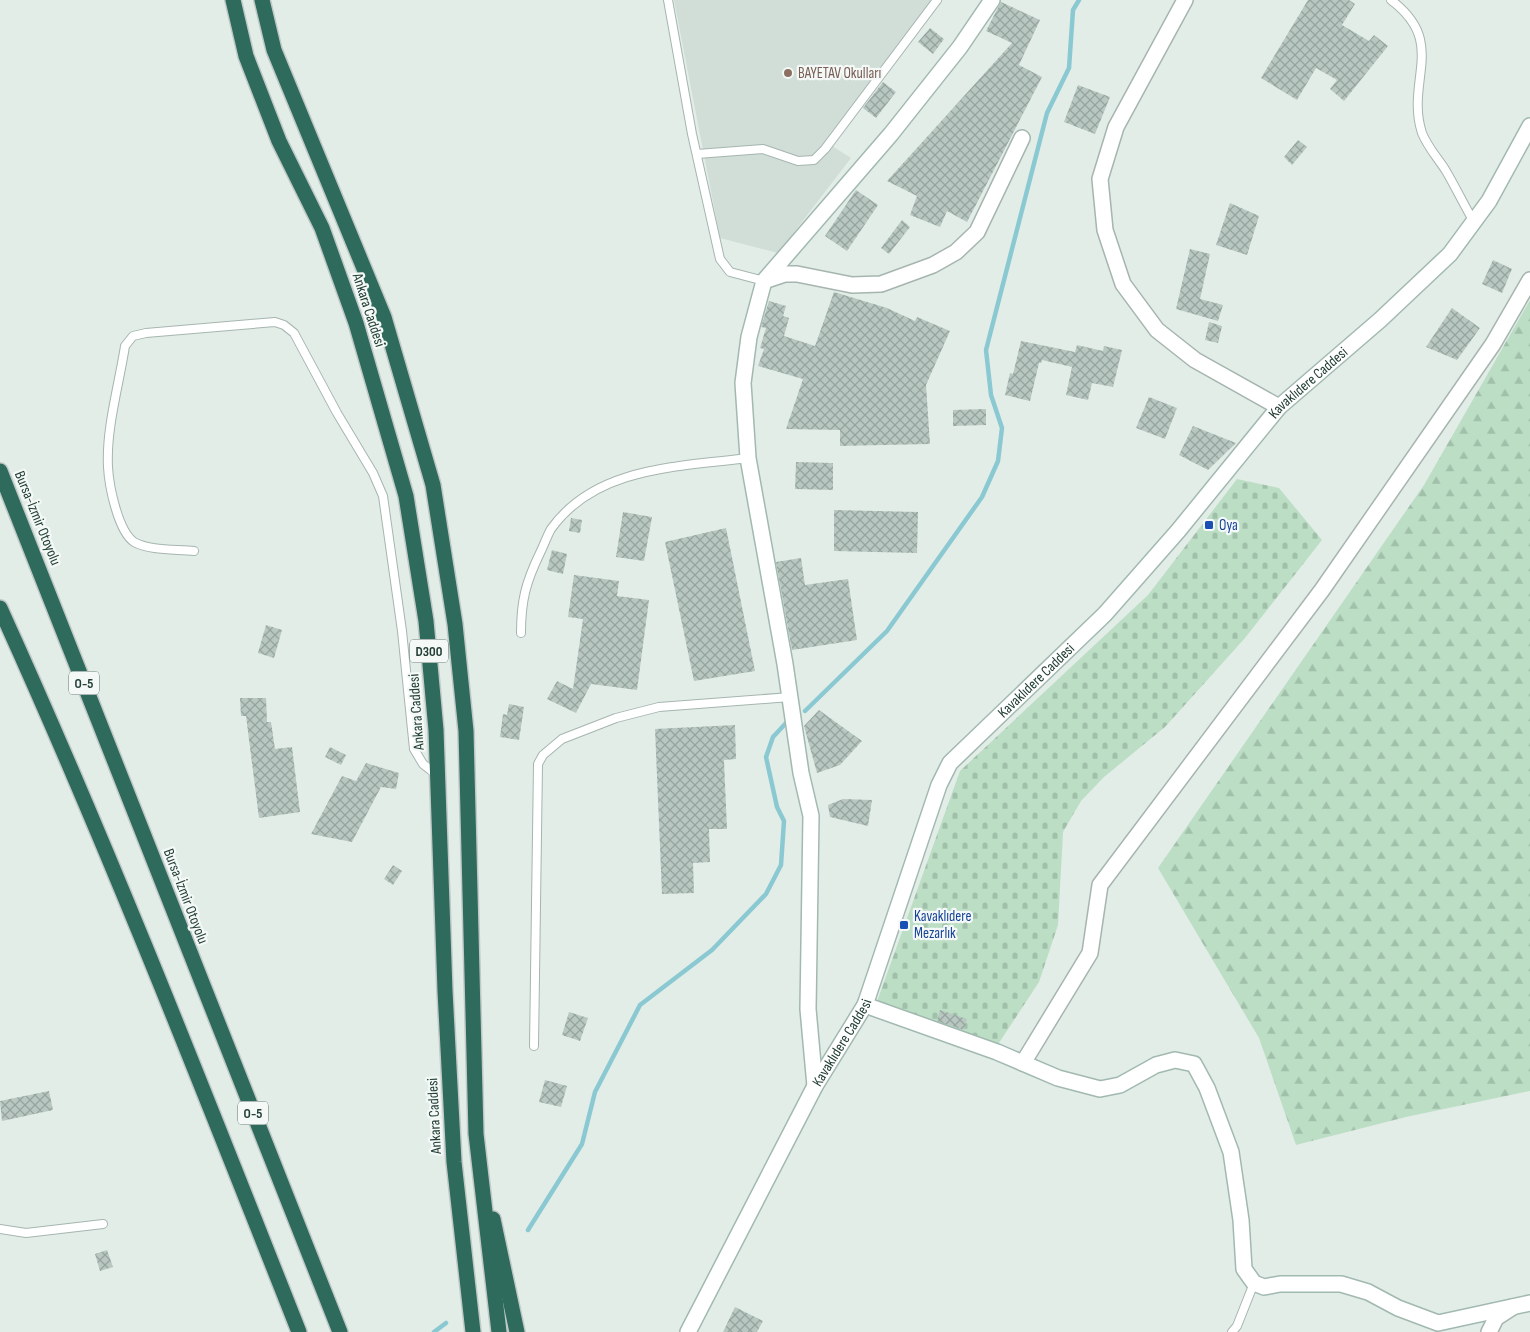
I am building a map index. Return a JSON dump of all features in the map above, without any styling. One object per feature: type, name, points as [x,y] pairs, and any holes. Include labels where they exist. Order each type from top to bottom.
[{"type":"highway","name":"Ankara Caddesi","points":[[233,0],[246,56],[279,142],[322,228],[356,323],[406,496],[426,621],[438,775],[454,1162],[473,1332]]},
{"type":"highway","name":"Ankara Caddesi","points":[[262,0],[274,50],[384,317],[433,485],[456,624],[466,730],[476,1134],[499,1332]]},
{"type":"highway","name":"Bursa-İzmir Otoyolu","points":[[0,471],[340,1332]]},
{"type":"highway","name":"O-5","points":[[0,608],[58,736],[132,912],[299,1332]]},
{"type":"highway","points":[[476,1134],[518,1332]]},
{"type":"street","points":[[814,1086],[808,1009],[810,816],[801,774],[790,697],[748,458],[743,383],[749,336],[764,281],[891,134],[960,47],[992,0]]},
{"type":"street","points":[[1185,0],[1116,127],[1100,179],[1105,230],[1123,284],[1157,330],[1195,360],[1279,407]]},
{"type":"street","name":"Kavaklıdere Caddesi","points":[[688,1332],[814,1086],[865,1005],[939,785],[950,764],[1105,614],[1178,530],[1279,407],[1380,320],[1450,254],[1489,201],[1529,128]]},
{"type":"street","points":[[764,281],[785,274],[797,274],[852,285],[881,284],[933,265],[956,252],[977,232],[1022,138]]},
{"type":"street","points":[[1023,1063],[1090,953],[1100,884],[1322,590],[1493,344],[1530,280]]},
{"type":"street","points":[[865,1005],[1023,1063],[1058,1078],[1100,1088],[1120,1085],[1156,1065],[1175,1060],[1194,1064],[1207,1088],[1231,1152],[1241,1220],[1244,1269],[1254,1283],[1264,1287],[1280,1284],[1341,1284],[1368,1292],[1435,1327],[1530,1303]]},
{"type":"street","points":[[1489,1332],[1496,1318],[1513,1307]]},
{"type":"lane","points":[[668,0],[697,154],[720,259],[723,266],[730,272],[764,281]]},
{"type":"lane","points":[[697,154],[763,149],[798,161],[814,160],[825,149],[937,0]]},
{"type":"lane","points":[[1391,0],[1407,12],[1418,33],[1423,50],[1417,112],[1422,132],[1430,150],[1446,171],[1474,222]]},
{"type":"lane","points":[[194,551],[146,546],[134,541],[126,532],[117,515],[108,468],[112,424],[126,346],[133,336],[146,334],[274,322],[284,325],[294,333],[337,413],[373,472],[383,496],[402,632],[414,749],[423,764],[438,775]]},
{"type":"lane","points":[[521,633],[521,604],[531,572],[551,529],[577,501],[609,483],[632,474],[748,458]]},
{"type":"lane","points":[[534,1046],[538,764],[543,755],[562,739],[616,718],[659,707],[790,697]]},
{"type":"lane","points":[[0,1229],[26,1233],[103,1224]]},
{"type":"lane","points":[[1232,1332],[1237,1326],[1254,1283]]},
{"type":"shaded area","name":"BAYETAV Okulları","points":[[674,0],[943,0],[832,146],[851,158],[778,253],[720,238]]},
{"type":"green space","points":[[1530,300],[1530,1091],[1406,1117],[1296,1145],[1259,1038],[1158,868],[1424,485]]},
{"type":"green space","points":[[1237,479],[1279,488],[1322,540],[1245,638],[1165,727],[1104,777],[1081,801],[1063,832],[1058,925],[1039,982],[997,1046],[875,1007],[960,771],[1148,595]]},
{"type":"building","points":[[1308,0],[1349,0],[1355,4],[1342,25],[1369,41],[1374,35],[1388,46],[1344,101],[1330,89],[1337,80],[1316,68],[1297,100],[1261,78]]},
{"type":"building","points":[[1001,2],[1040,20],[1019,65],[1042,77],[967,222],[947,211],[940,227],[910,215],[917,196],[887,181],[1012,43],[986,31]]},
{"type":"building","points":[[930,28],[944,39],[933,54],[918,42]]},
{"type":"building","points":[[883,82],[896,92],[876,118],[863,108]]},
{"type":"building","points":[[1078,85],[1110,97],[1095,134],[1064,122]]},
{"type":"building","points":[[1298,140],[1307,147],[1292,165],[1284,157]]},
{"type":"building","points":[[856,190],[878,205],[847,251],[825,236]]},
{"type":"building","points":[[1230,203],[1259,216],[1247,255],[1216,245]]},
{"type":"building","points":[[902,220],[910,227],[889,254],[881,248]]},
{"type":"building","points":[[1190,249],[1210,254],[1200,299],[1223,305],[1218,321],[1176,309]]},
{"type":"building","points":[[1493,260],[1512,269],[1502,293],[1482,284]]},
{"type":"building","points":[[834,292],[887,308],[915,321],[917,317],[950,331],[926,385],[930,444],[840,446],[840,430],[786,429],[803,379],[758,366],[764,349],[760,348],[766,328],[761,327],[769,301],[786,306],[783,316],[789,318],[784,336],[815,346]]},
{"type":"building","points":[[1452,308],[1480,328],[1457,360],[1426,347]]},
{"type":"building","points":[[1209,322],[1222,326],[1218,343],[1205,340]]},
{"type":"building","points":[[1021,341],[1075,352],[1077,345],[1103,351],[1104,346],[1122,350],[1113,387],[1092,383],[1088,400],[1066,395],[1072,367],[1042,360],[1039,363],[1030,401],[1005,395],[1010,373],[1013,374]]},
{"type":"building","points":[[1149,397],[1177,408],[1165,439],[1136,428]]},
{"type":"building","points":[[986,409],[986,425],[953,426],[953,410]]},
{"type":"building","points":[[1193,426],[1236,443],[1208,470],[1179,455]]},
{"type":"building","points":[[796,462],[833,463],[833,490],[795,489]]},
{"type":"building","points":[[834,510],[918,512],[917,553],[834,551]]},
{"type":"building","points":[[623,512],[652,517],[644,561],[616,557]]},
{"type":"building","points":[[571,518],[582,520],[580,533],[569,531]]},
{"type":"building","points":[[726,528],[755,671],[694,681],[665,542]]},
{"type":"building","points":[[552,550],[567,554],[563,574],[547,570]]},
{"type":"building","points":[[801,558],[805,585],[848,579],[857,640],[792,650],[776,562]]},
{"type":"building","points":[[574,575],[619,581],[617,596],[649,600],[637,690],[591,684],[576,713],[547,699],[557,681],[573,689],[583,619],[568,617]]},
{"type":"building","points":[[266,625],[282,630],[274,658],[258,653]]},
{"type":"building","points":[[240,698],[266,698],[267,722],[271,722],[275,749],[292,747],[300,812],[259,818],[246,716],[241,716]]},
{"type":"building","points":[[509,704],[524,707],[519,740],[500,737],[503,714],[507,715]]},
{"type":"building","points":[[819,710],[862,741],[840,765],[817,773],[804,726]]},
{"type":"building","points":[[735,725],[736,759],[724,760],[727,829],[709,829],[710,862],[693,863],[694,893],[662,894],[655,729]]},
{"type":"building","points":[[330,747],[346,755],[341,765],[325,757]]},
{"type":"building","points":[[366,763],[399,773],[396,789],[381,787],[352,842],[311,834],[342,776],[356,781]]},
{"type":"building","points":[[843,799],[872,800],[868,826],[830,817],[828,805]]},
{"type":"building","points":[[393,865],[402,871],[393,885],[384,879]]},
{"type":"building","points":[[940,1010],[967,1019],[964,1030],[937,1021]]},
{"type":"building","points":[[569,1012],[588,1018],[580,1041],[562,1035]]},
{"type":"building","points":[[545,1080],[567,1086],[561,1107],[539,1102]]},
{"type":"building","points":[[49,1091],[53,1110],[2,1121],[0,1101]]},
{"type":"building","points":[[107,1250],[113,1267],[100,1271],[95,1254]]},
{"type":"building","points":[[735,1307],[763,1321],[757,1332],[723,1332]]},
{"type":"waterway","points":[[805,711],[887,631],[982,497],[998,461],[1002,428],[991,395],[986,350],[1047,113],[1069,68],[1073,10],[1079,0]]},
{"type":"waterway","points":[[528,1230],[582,1144],[595,1092],[640,1005],[712,950],[766,894],[781,865],[784,821],[777,807],[766,757],[773,737],[786,723]]},
{"type":"waterway","points":[[434,1332],[446,1323]]},
{"type":"place","name":"BAYETAV Okulları","points":[[788,73]]},
{"type":"place","name":"Oya","points":[[1209,525]]},
{"type":"place","name":"Kavaklıdere Mezarlık","points":[[904,925]]}]
